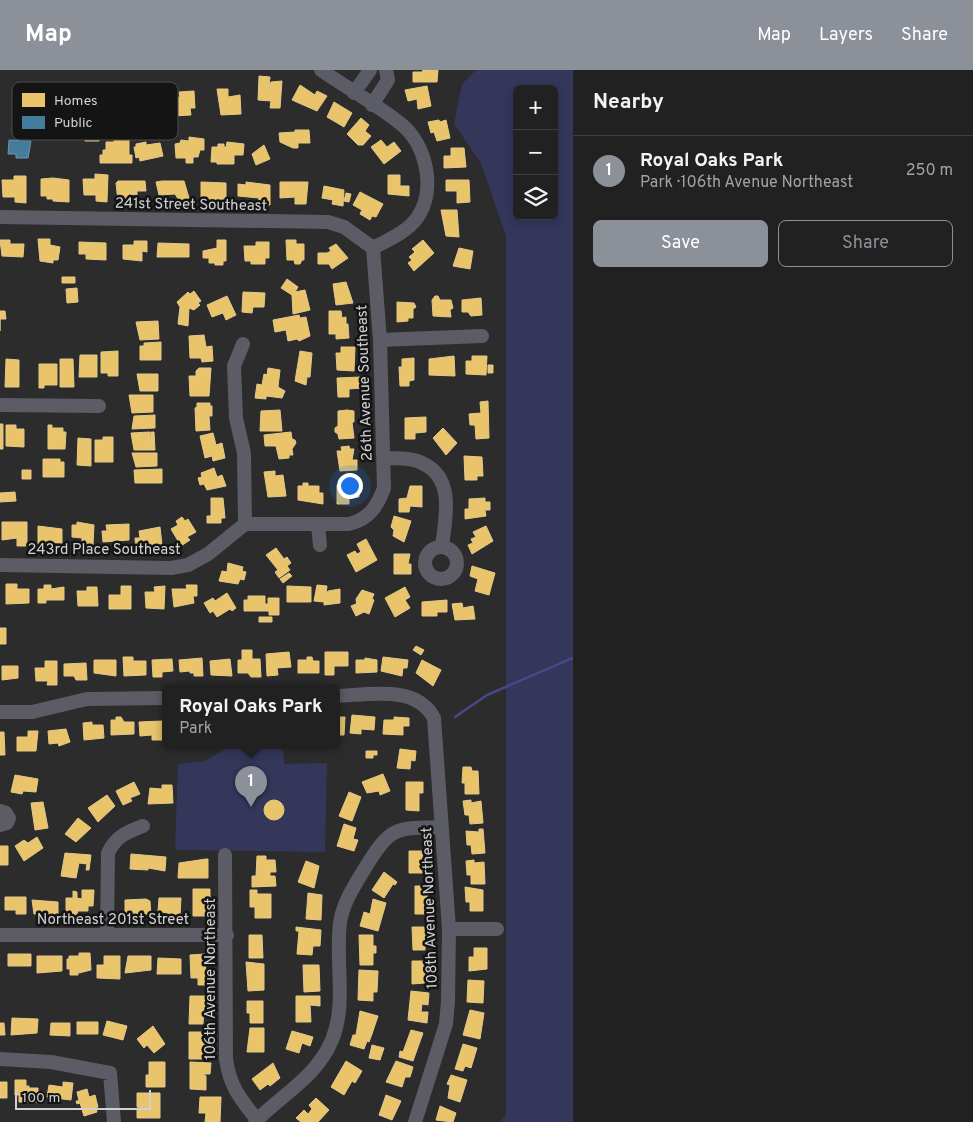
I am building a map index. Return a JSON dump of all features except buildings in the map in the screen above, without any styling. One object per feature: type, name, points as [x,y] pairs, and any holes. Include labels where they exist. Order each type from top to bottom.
[{"type":"street","points":[[321,70],[402,124],[418,143],[424,163],[427,182],[426,201],[417,218],[398,235],[373,248]]},
{"type":"street","points":[[354,93],[370,70]]},
{"type":"street","points":[[372,104],[388,80],[386,70]]},
{"type":"street","name":"241st Street Southeast","points":[[0,217],[328,222],[344,227],[373,248]]},
{"type":"street","name":"26th Avenue Southeast","points":[[318,525],[349,524],[361,521],[371,514],[379,502],[384,488],[380,340],[373,248]]},
{"type":"street","points":[[380,340],[482,336]]},
{"type":"street","points":[[243,344],[234,366],[236,418],[244,453],[245,524],[318,525],[320,545]]},
{"type":"street","points":[[0,405],[99,406]]},
{"type":"street","points":[[384,458],[422,462],[438,475],[444,484],[446,499],[442,547]]},
{"type":"street","name":"243rd Place Southeast","points":[[0,565],[171,568],[188,565],[208,554],[245,524]]},
{"type":"street","name":"108th Avenue Northeast","points":[[340,696],[400,695],[412,697],[430,711],[434,718],[449,929],[448,1001],[446,1024],[414,1122]]},
{"type":"street","points":[[0,712],[32,712],[87,699],[162,698]]},
{"type":"street","points":[[0,811],[6,813],[9,818],[6,824],[0,826]]},
{"type":"street","points":[[107,935],[108,853],[112,844],[122,834],[143,826]]},
{"type":"street","points":[[256,1121],[303,1082],[322,1059],[332,1041],[339,1022],[340,923],[352,889],[369,861],[390,833],[406,828],[442,827]]},
{"type":"street","name":"106th Avenue Northeast","points":[[225,855],[226,1059],[228,1078],[235,1092],[256,1121]]},
{"type":"street","points":[[449,929],[497,929]]},
{"type":"street","name":"Northeast 201st Street","points":[[0,935],[226,935]]},
{"type":"street","points":[[0,1060],[51,1062],[110,1073],[114,1122]]},
{"type":"shaded area","points":[[476,70],[573,70],[573,1122],[500,1122],[506,1115],[506,236],[481,163],[454,124],[462,84]]},
{"type":"shaded area","points":[[225,749],[283,749],[284,764],[327,763],[325,852],[175,850],[178,764],[205,761]]},
{"type":"waterway","points":[[455,717],[487,695],[573,658]]},
{"type":"place","name":"Royal Oaks Park","points":[[251,807]]}]
